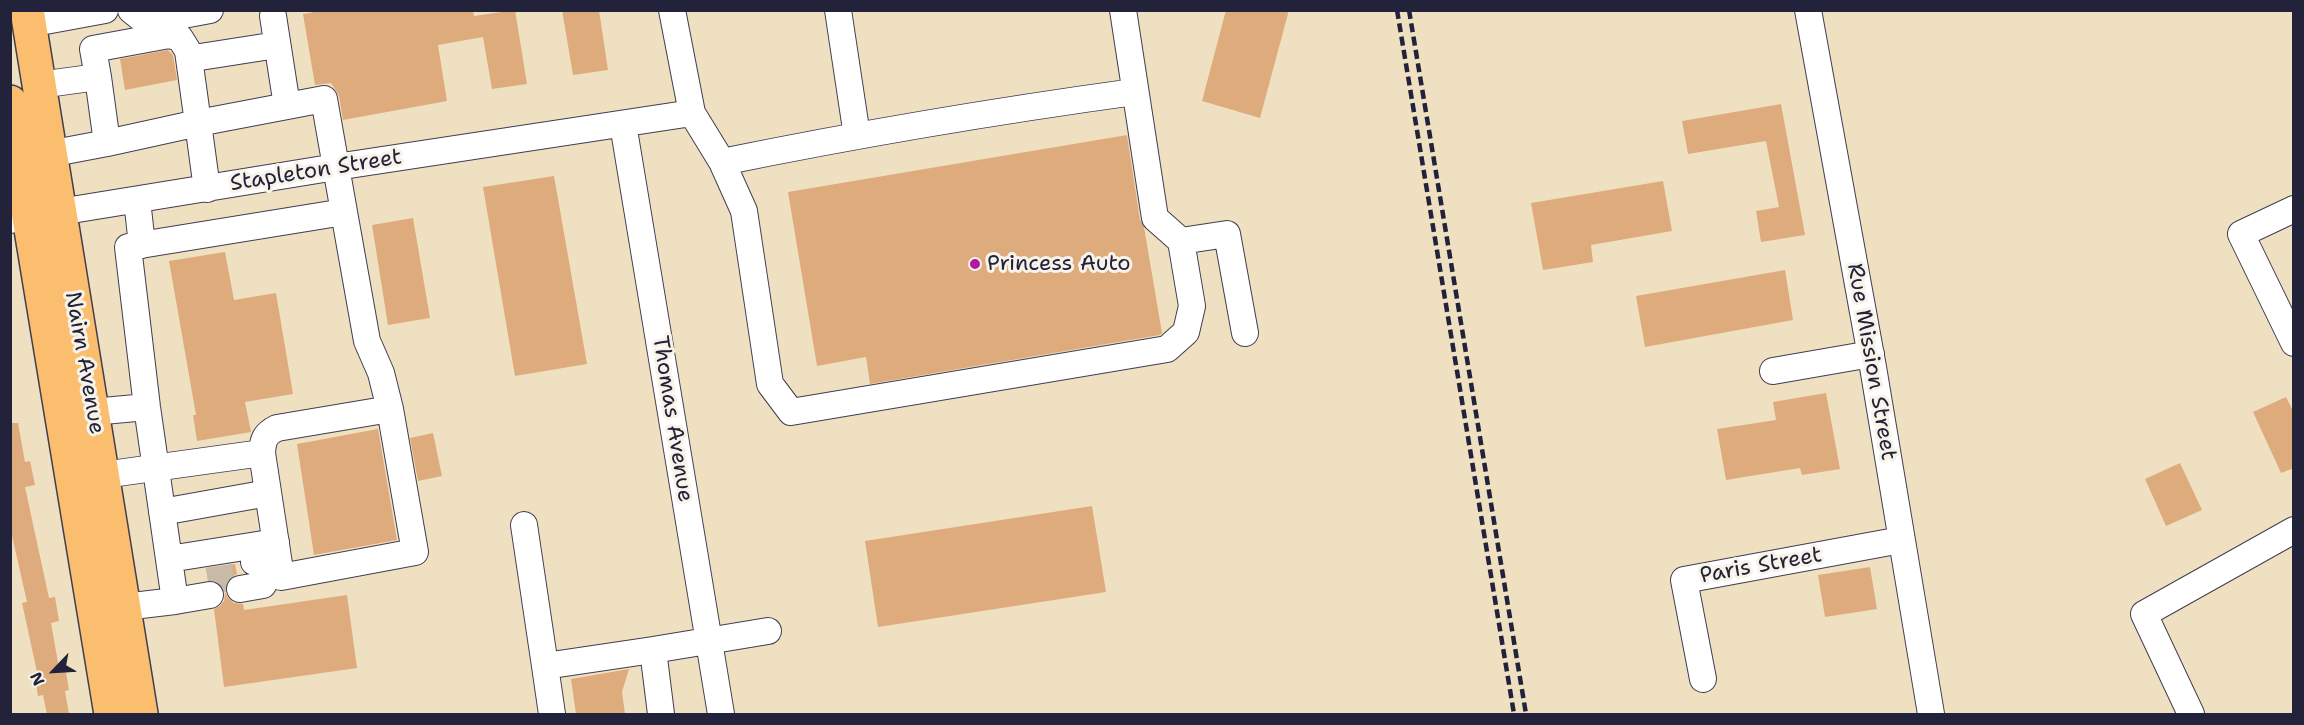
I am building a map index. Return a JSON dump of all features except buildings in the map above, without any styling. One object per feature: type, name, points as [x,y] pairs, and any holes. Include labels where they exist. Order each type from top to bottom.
[{"type":"main road","name":"Nairn Avenue","points":[[22,20],[39,85],[49,154],[33,217],[92,412],[88,477],[111,714]]},
{"type":"main road","name":"Nairn Avenue","points":[[10,102],[88,477],[124,607],[141,714]]},
{"type":"street","points":[[131,10],[146,22],[210,10]]},
{"type":"street","points":[[672,10],[692,113],[722,162],[744,210],[770,384],[791,412],[1167,349],[1186,332],[1192,306],[1180,241],[1155,218],[1123,10]]},
{"type":"street","points":[[838,10],[857,136]]},
{"type":"street","name":"Rue Mission Street","points":[[1808,10],[1871,354],[1931,714]]},
{"type":"street","points":[[22,20],[95,11]]},
{"type":"street","points":[[273,16],[287,106]]},
{"type":"street","points":[[108,143],[93,48],[169,35],[180,38],[188,51],[207,189]]},
{"type":"street","points":[[200,57],[277,45]]},
{"type":"street","points":[[39,85],[98,77]]},
{"type":"street","points":[[722,162],[979,115],[1134,92]]},
{"type":"street","points":[[49,154],[324,99],[367,341],[381,373],[390,409],[415,552],[281,578],[275,570],[260,561],[238,576]]},
{"type":"street","name":"Stapleton Street","points":[[33,217],[336,167],[692,113]]},
{"type":"street","name":"Thomas Avenue","points":[[623,124],[721,714]]},
{"type":"street","points":[[136,200],[142,245]]},
{"type":"street","points":[[2294,208],[2241,234],[2294,343]]},
{"type":"street","points":[[172,580],[147,407],[128,248],[344,212]]},
{"type":"street","points":[[1180,241],[1227,234],[1245,333]]},
{"type":"street","points":[[1773,371],[1871,354]]},
{"type":"street","points":[[92,412],[147,407]]},
{"type":"street","points":[[275,570],[276,542],[262,453],[263,440],[267,434],[276,428],[390,409]]},
{"type":"street","points":[[88,477],[262,453]]},
{"type":"street","points":[[162,512],[268,493]]},
{"type":"street","points":[[524,525],[552,714]]},
{"type":"street","points":[[2191,714],[2144,614],[2294,530]]},
{"type":"street","name":"Paris Street","points":[[1703,679],[1684,580],[1902,540]]},
{"type":"street","points":[[124,607],[172,580],[276,542]]},
{"type":"street","points":[[172,580],[208,581]]},
{"type":"street","points":[[544,666],[768,631]]},
{"type":"street","points":[[653,650],[661,714]]},
{"type":"tunnel","points":[[208,581],[238,576]]},
{"type":"railway","points":[[1397,10],[1514,714]]},
{"type":"railway","points":[[1409,10],[1526,714]]},
{"type":"place","name":"Princess Auto","points":[[975,264]]}]
